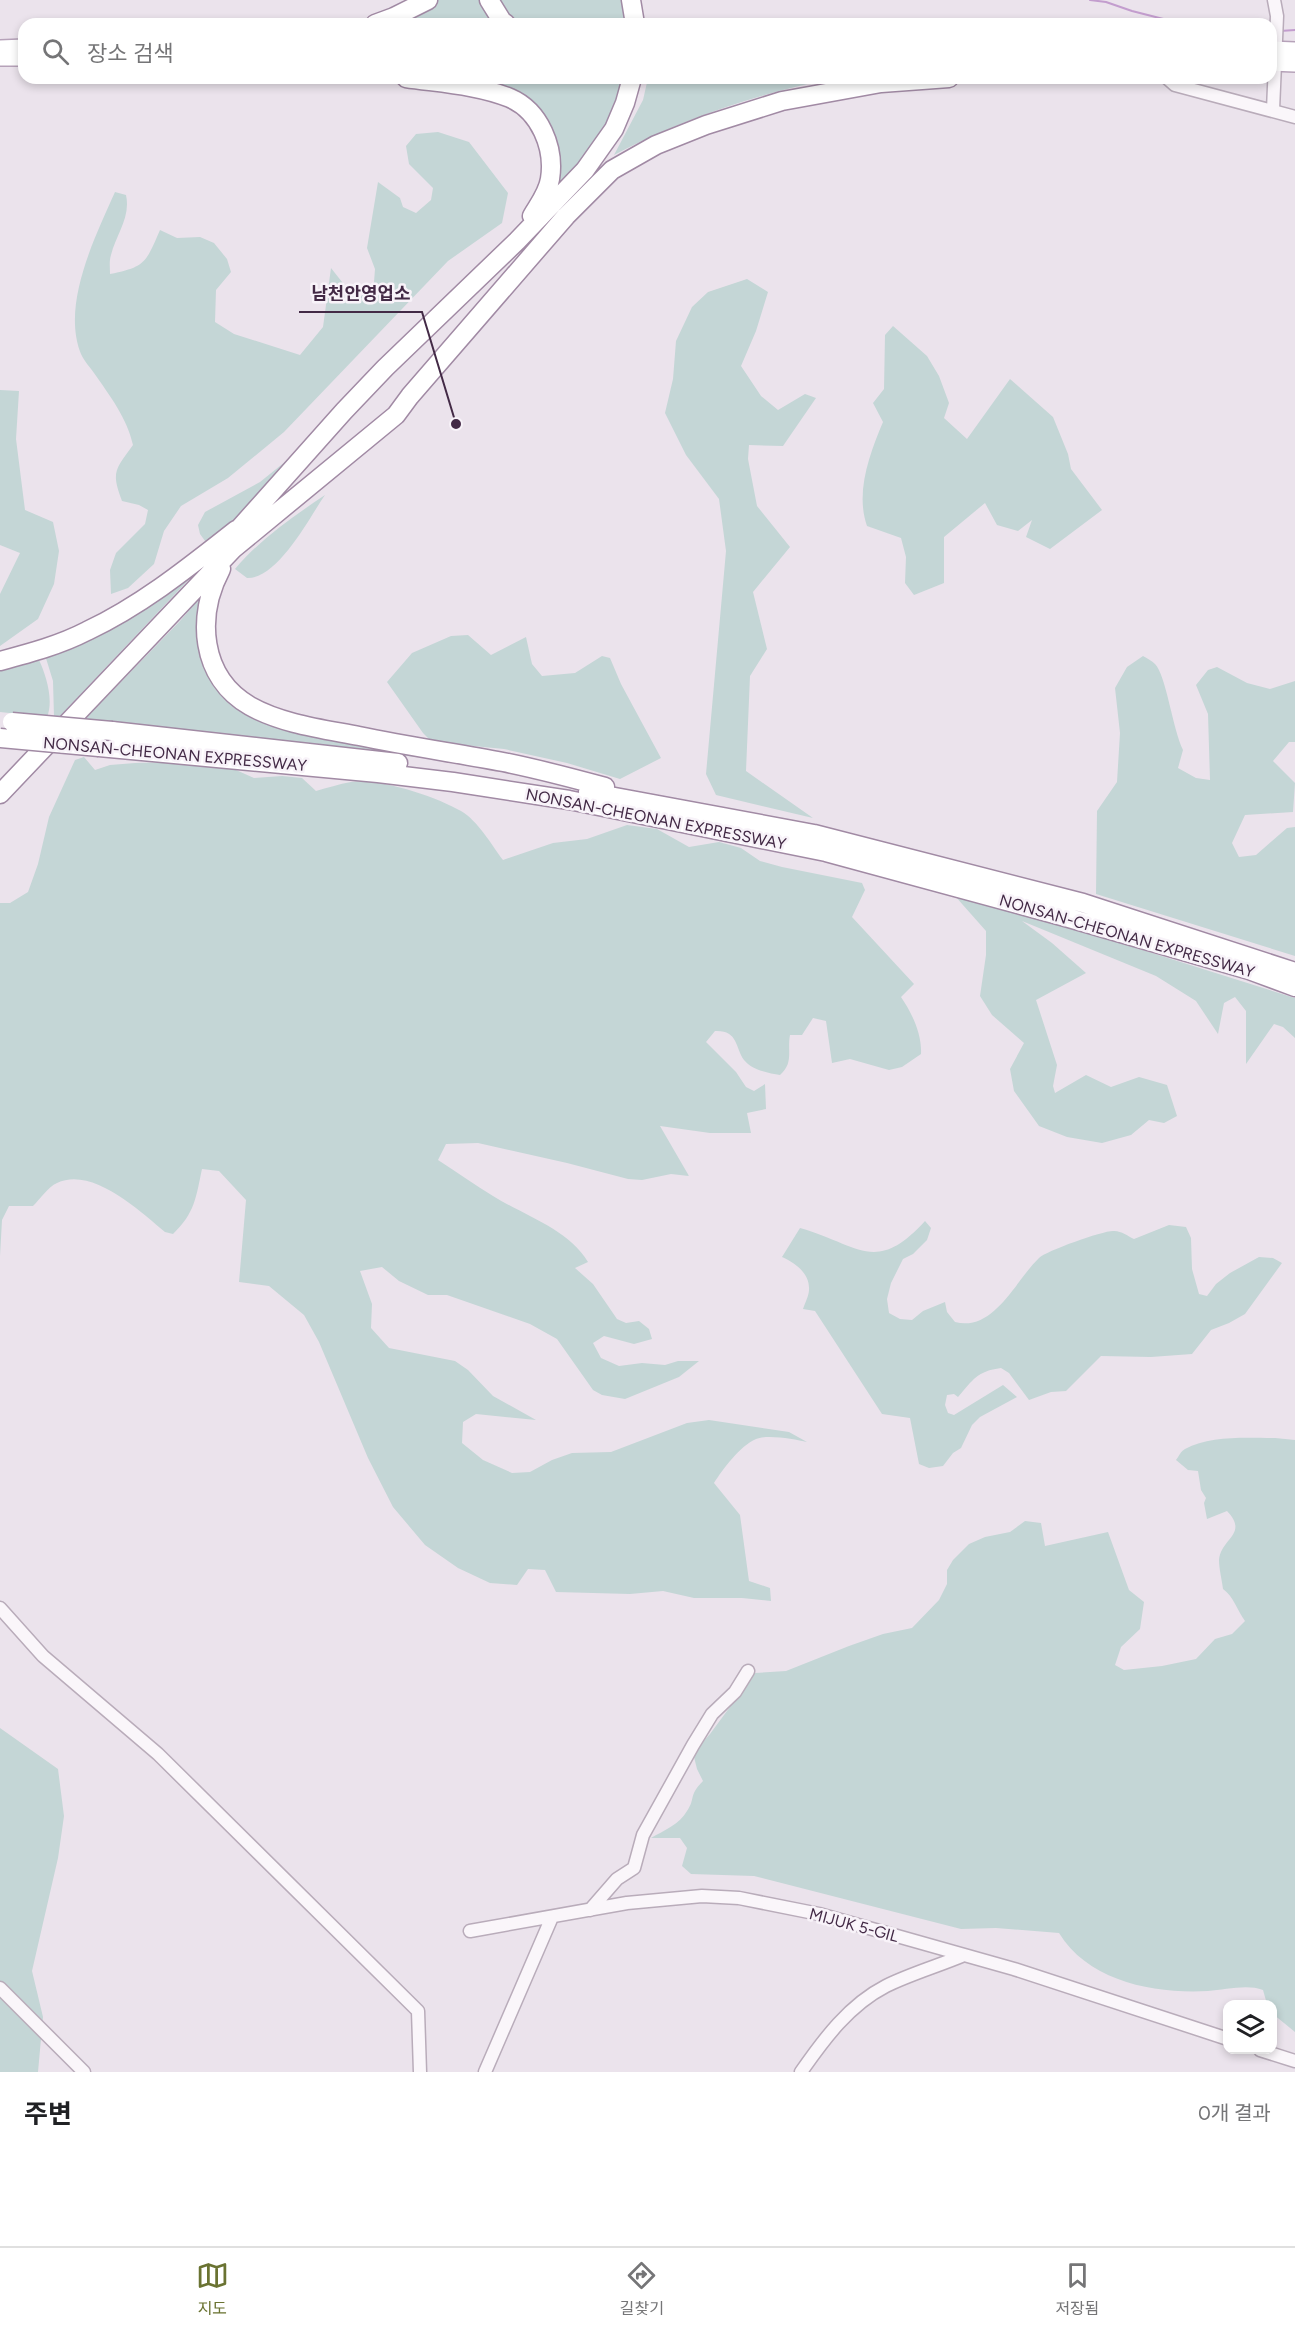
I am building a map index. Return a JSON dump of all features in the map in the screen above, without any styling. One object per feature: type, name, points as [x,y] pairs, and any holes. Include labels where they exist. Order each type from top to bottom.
[{"type":"highway","points":[[391,18],[428,0]]},
{"type":"highway","points":[[489,0],[500,18]]},
{"type":"highway","points":[[631,0],[634,18]]},
{"type":"highway","points":[[641,0],[644,18]]},
{"type":"highway","points":[[449,84],[471,87],[511,99],[525,108],[545,134],[550,148],[550,178],[546,192],[517,241]]},
{"type":"highway","points":[[0,781],[245,523],[385,368],[517,241],[585,170],[614,129],[630,84]]},
{"type":"highway","points":[[566,216],[611,150],[638,97],[641,84]]},
{"type":"highway","points":[[0,794],[233,549],[396,415],[566,216],[612,170],[656,146],[706,125],[783,101],[875,84]]},
{"type":"highway","points":[[0,661],[69,639],[111,619],[183,572],[245,523]]},
{"type":"highway","points":[[233,549],[220,571],[210,596],[206,609],[205,638],[209,656],[219,676],[232,693],[248,705],[281,719],[396,744],[546,771],[697,811]]},
{"type":"highway","name":"NONSAN-CHEONAN EXPRESSWAY","points":[[6,721],[312,752],[460,771],[697,811],[814,834],[1083,903],[1295,972]]},
{"type":"highway","name":"NONSAN-CHEONAN EXPRESSWAY","points":[[0,738],[389,774],[569,800],[837,855],[1070,918],[1248,970],[1295,987]]},
{"type":"main road","points":[[0,48],[18,47]]},
{"type":"main road","points":[[1277,53],[1295,50]]},
{"type":"main road","points":[[1277,55],[1295,64]]},
{"type":"main road","points":[[0,58],[18,58]]},
{"type":"street","points":[[1274,0],[1277,18]]},
{"type":"street","points":[[1174,84],[1295,117]]},
{"type":"street","points":[[1274,84],[1274,110]]},
{"type":"street","points":[[0,1608],[43,1656],[158,1754],[418,2011],[420,2072]]},
{"type":"street","points":[[590,1910],[617,1879],[634,1868],[643,1835],[693,1745],[712,1714],[735,1692],[748,1671]]},
{"type":"street","name":"MIJUK 5-GIL","points":[[470,1931],[627,1903],[702,1896],[739,1898],[819,1914],[1014,1969],[1223,2038]]},
{"type":"street","points":[[485,2072],[552,1917]]},
{"type":"street","points":[[801,2072],[825,2038],[851,2010],[885,1987],[964,1955]]},
{"type":"street","points":[[0,1988],[84,2072]]},
{"type":"street","points":[[1275,2054],[1295,2061]]},
{"type":"shaded area","points":[[434,0],[483,0],[495,18],[397,18]]},
{"type":"shaded area","points":[[495,0],[626,0],[629,18],[510,18]]},
{"type":"shaded area","points":[[451,84],[624,84],[599,143],[553,193],[529,108]]},
{"type":"shaded area","points":[[647,84],[807,84],[722,108],[667,129],[614,155],[643,100]]},
{"type":"shaded area","points":[[438,132],[469,142],[508,193],[502,223],[448,261],[284,432],[228,478],[181,506],[164,531],[154,564],[128,588],[111,594],[110,570],[116,553],[145,524],[148,510],[122,501],[116,477],[122,460],[133,445],[127,426],[117,408],[81,354],[76,335],[75,314],[78,293],[90,250],[115,192],[126,195],[127,203],[125,218],[110,257],[110,274],[131,269],[143,261],[148,256],[160,230],[177,238],[200,237],[214,243],[227,259],[231,272],[216,290],[215,322],[234,334],[300,355],[323,327],[331,268],[357,301],[374,282],[375,269],[367,248],[378,182],[400,198],[403,207],[416,213],[431,200],[433,188],[409,164],[406,146],[416,134]]},
{"type":"shaded area","points":[[747,279],[768,292],[756,331],[741,366],[761,396],[778,410],[805,394],[816,398],[783,446],[749,445],[748,459],[757,506],[790,547],[753,592],[767,649],[750,676],[746,771],[813,818],[716,795],[706,774],[726,551],[719,499],[686,455],[665,413],[673,379],[676,341],[692,307],[708,292]]},
{"type":"shaded area","points":[[893,326],[927,356],[939,376],[949,403],[944,418],[967,439],[1010,379],[1053,417],[1068,454],[1071,469],[1102,510],[1050,549],[1026,537],[1032,520],[1018,531],[997,525],[985,503],[944,537],[944,583],[914,595],[905,583],[906,557],[901,538],[867,526],[864,513],[863,486],[873,447],[883,422],[873,403],[884,389],[885,335]]},
{"type":"shaded area","points":[[0,390],[19,391],[16,439],[25,510],[53,522],[59,551],[54,584],[38,619],[0,646],[0,594],[20,553],[0,545]]},
{"type":"shaded area","points":[[296,453],[272,487],[208,545],[200,534],[198,525],[205,512],[260,482]]},
{"type":"shaded area","points":[[325,495],[292,546],[270,569],[259,576],[247,578],[235,569],[266,538]]},
{"type":"shaded area","points":[[195,573],[58,718],[54,717],[53,681],[45,655]]},
{"type":"shaded area","points":[[210,586],[200,613],[241,706],[479,764],[84,720],[180,621]]},
{"type":"shaded area","points":[[468,635],[491,655],[526,637],[532,664],[542,676],[575,673],[602,656],[610,658],[621,684],[661,758],[620,779],[567,763],[504,749],[432,742],[423,733],[387,682],[412,653],[451,636]]},
{"type":"shaded area","points":[[1143,656],[1155,664],[1163,679],[1183,750],[1178,768],[1196,778],[1210,780],[1208,714],[1196,685],[1208,670],[1217,667],[1247,683],[1270,689],[1295,681],[1295,742],[1289,742],[1273,761],[1295,783],[1293,812],[1245,815],[1232,843],[1239,857],[1256,855],[1287,828],[1295,827],[1295,956],[1096,894],[1097,811],[1117,782],[1120,733],[1115,688],[1127,667]]},
{"type":"shaded area","points":[[39,660],[49,695],[47,717],[0,712],[0,671]]},
{"type":"shaded area","points":[[84,757],[95,770],[110,765],[135,763],[174,762],[227,766],[254,778],[282,776],[302,778],[316,791],[362,781],[391,785],[423,794],[467,815],[479,827],[503,860],[553,843],[587,839],[627,825],[657,829],[689,847],[719,842],[741,848],[760,861],[862,883],[865,890],[852,917],[914,984],[901,997],[915,1024],[920,1039],[921,1054],[902,1067],[889,1070],[850,1059],[832,1063],[826,1021],[813,1018],[802,1035],[790,1035],[789,1061],[780,1075],[751,1066],[744,1060],[732,1036],[722,1031],[715,1031],[706,1042],[736,1072],[746,1087],[754,1091],[765,1084],[766,1109],[747,1113],[751,1133],[710,1133],[660,1126],[689,1176],[671,1174],[642,1180],[628,1179],[478,1143],[446,1144],[438,1160],[493,1196],[558,1232],[588,1262],[575,1268],[593,1284],[617,1319],[626,1323],[639,1321],[649,1329],[652,1339],[634,1344],[604,1336],[593,1343],[601,1358],[619,1366],[642,1363],[665,1365],[678,1361],[699,1361],[679,1377],[625,1399],[602,1395],[593,1390],[557,1339],[530,1324],[447,1295],[428,1295],[399,1281],[382,1267],[360,1271],[372,1304],[371,1328],[389,1348],[455,1361],[468,1370],[493,1396],[536,1420],[476,1414],[463,1422],[462,1443],[483,1460],[512,1473],[530,1472],[552,1460],[572,1453],[611,1452],[687,1423],[709,1420],[789,1432],[807,1442],[774,1437],[756,1439],[738,1452],[714,1483],[740,1515],[749,1581],[770,1588],[771,1601],[742,1598],[694,1598],[663,1591],[630,1594],[556,1592],[545,1570],[528,1569],[517,1585],[490,1583],[458,1568],[425,1545],[393,1507],[368,1458],[319,1342],[304,1315],[269,1286],[239,1282],[246,1200],[219,1171],[202,1169],[190,1212],[173,1234],[165,1232],[129,1203],[100,1185],[71,1179],[57,1183],[47,1190],[33,1206],[9,1206],[2,1220],[0,1256],[0,903],[10,903],[28,892],[38,864],[49,817],[75,760]]},
{"type":"shaded area","points":[[955,896],[1044,919],[1295,998],[1295,1038],[1283,1027],[1274,1024],[1246,1064],[1246,1011],[1235,997],[1224,1003],[1218,1034],[1196,1001],[1156,976],[1022,921],[1052,943],[1086,973],[1036,1000],[1057,1065],[1053,1086],[1055,1093],[1086,1075],[1111,1087],[1139,1077],[1167,1085],[1177,1116],[1164,1123],[1149,1120],[1131,1135],[1102,1143],[1067,1137],[1039,1126],[1014,1091],[1010,1069],[1024,1043],[992,1015],[980,996],[986,955],[986,931]]},
{"type":"shaded area","points":[[925,1221],[931,1228],[927,1240],[913,1254],[903,1259],[891,1283],[887,1299],[889,1313],[900,1319],[912,1320],[923,1311],[945,1302],[947,1312],[955,1322],[969,1323],[981,1319],[1003,1302],[1039,1258],[1063,1246],[1113,1231],[1134,1239],[1169,1225],[1186,1227],[1191,1238],[1192,1269],[1199,1294],[1207,1296],[1216,1284],[1230,1273],[1259,1257],[1273,1258],[1282,1263],[1245,1314],[1211,1330],[1192,1354],[1151,1357],[1101,1356],[1066,1391],[1051,1392],[1029,1400],[1009,1373],[1001,1368],[986,1371],[972,1381],[958,1397],[954,1394],[947,1395],[945,1405],[948,1413],[954,1415],[1003,1385],[1017,1397],[980,1417],[972,1425],[961,1448],[953,1453],[943,1466],[929,1468],[919,1464],[910,1418],[882,1414],[815,1311],[803,1309],[809,1292],[807,1279],[797,1266],[782,1257],[800,1228],[852,1247],[879,1252],[893,1248],[908,1238]]},
{"type":"shaded area","points":[[1229,1438],[1295,1440],[1295,2032],[1277,2017],[1277,2000],[1266,2000],[1263,1990],[1257,1988],[1188,1991],[1145,1987],[1105,1974],[1087,1963],[1072,1950],[1059,1933],[996,1928],[961,1929],[754,1876],[691,1874],[682,1866],[687,1848],[680,1838],[651,1838],[684,1816],[695,1790],[703,1781],[693,1753],[755,1673],[786,1671],[883,1634],[912,1628],[939,1600],[947,1584],[947,1570],[953,1560],[969,1544],[985,1537],[1010,1532],[1025,1521],[1041,1523],[1045,1546],[1108,1532],[1129,1590],[1144,1602],[1140,1629],[1121,1647],[1115,1665],[1124,1670],[1196,1659],[1215,1639],[1232,1634],[1245,1621],[1233,1600],[1223,1589],[1219,1567],[1224,1546],[1235,1531],[1233,1519],[1227,1511],[1207,1519],[1204,1503],[1206,1498],[1201,1490],[1198,1471],[1188,1470],[1176,1460],[1181,1452],[1195,1445]]},
{"type":"shaded area","points":[[0,1728],[58,1769],[64,1816],[58,1858],[32,1971],[43,2017],[38,2072],[0,2072]]},
{"type":"waterway","points":[[1090,0],[1106,2],[1159,18]]},
{"type":"waterway","points":[[1280,31],[1295,30]]},
{"type":"place","name":"남천안영업소","points":[[456,424]]}]
